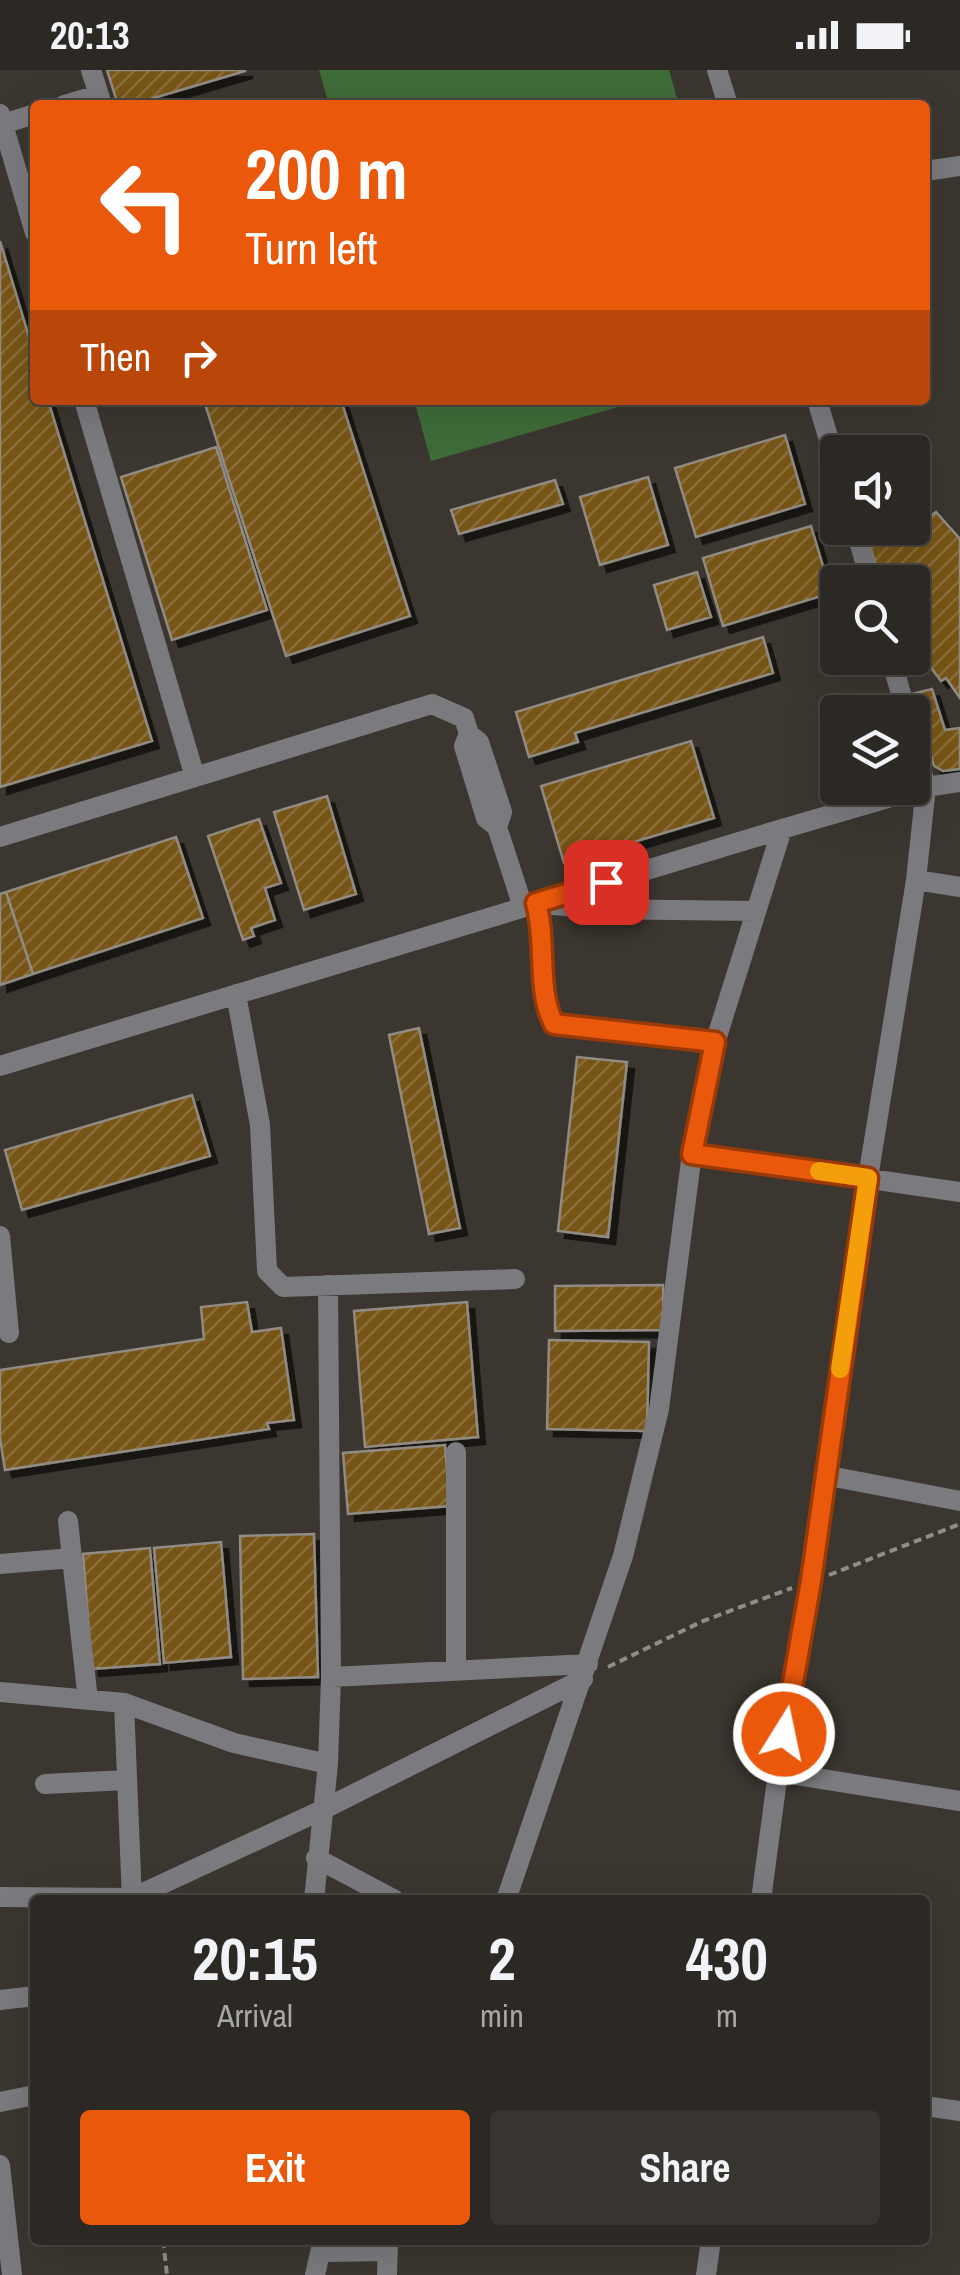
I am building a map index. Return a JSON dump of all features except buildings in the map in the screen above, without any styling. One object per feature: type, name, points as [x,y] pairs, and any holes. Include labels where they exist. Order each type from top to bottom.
[{"type":"street","points":[[91,70],[100,100]]},
{"type":"street","points":[[718,70],[727,100]]},
{"type":"street","points":[[30,115],[1,119],[30,216]]},
{"type":"street","points":[[930,170],[960,166]]},
{"type":"street","points":[[85,405],[195,777]]},
{"type":"street","points":[[818,405],[828,435]]},
{"type":"street","points":[[0,837],[432,704],[464,718],[469,734],[480,742],[502,812],[497,827],[529,905],[543,928],[546,1010],[554,1024],[715,1042]]},
{"type":"street","points":[[930,786],[960,782]]},
{"type":"street","points":[[0,1066],[864,805]]},
{"type":"street","points":[[762,1895],[916,880],[924,805]]},
{"type":"street","points":[[508,1895],[623,1556],[659,1409],[692,1154],[715,1042],[782,829]]},
{"type":"street","points":[[916,880],[960,887]]},
{"type":"street","points":[[529,905],[755,911]]},
{"type":"street","points":[[236,994],[260,1125],[267,1271],[283,1287],[515,1279]]},
{"type":"street","points":[[692,1154],[960,1192]]},
{"type":"street","points":[[0,1236],[9,1333]]},
{"type":"street","points":[[314,1895],[328,1764],[331,1677],[328,1285]]},
{"type":"street","points":[[456,1452],[456,1670]]},
{"type":"street","points":[[824,1475],[960,1501]]},
{"type":"street","points":[[68,1520],[88,1700]]},
{"type":"street","points":[[0,1564],[72,1558]]},
{"type":"street","points":[[331,1677],[456,1670],[586,1672]]},
{"type":"street","points":[[141,1895],[322,1810],[586,1672]]},
{"type":"street","points":[[0,1692],[124,1704],[234,1743],[328,1764]]},
{"type":"street","points":[[124,1704],[132,1895]]},
{"type":"street","points":[[778,1772],[960,1801]]},
{"type":"street","points":[[44,1784],[127,1780]]},
{"type":"street","points":[[316,1858],[386,1895]]},
{"type":"street","points":[[0,1898],[30,1898]]},
{"type":"street","points":[[0,2000],[30,1997]]},
{"type":"street","points":[[0,2102],[30,2096]]},
{"type":"street","points":[[930,2107],[960,2111]]},
{"type":"street","points":[[0,2164],[2,2218],[12,2275]]},
{"type":"street","points":[[315,2275],[323,2246],[388,2245],[387,2275]]},
{"type":"street","points":[[706,2275],[710,2245]]},
{"type":"path","points":[[586,1672],[703,1621],[900,1550],[960,1524]]},
{"type":"path","points":[[164,2245],[167,2275]]},
{"type":"green space","points":[[319,70],[669,70],[678,100],[328,100]]},
{"type":"green space","points":[[415,405],[625,405],[431,461]]},
{"type":"slow traffic","points":[[819,1171],[868,1178],[840,1369]]},
{"type":"route","points":[[606,882],[536,903],[543,928],[546,1010],[554,1024],[715,1042],[692,1154],[868,1178],[811,1581],[784,1734]]}]
